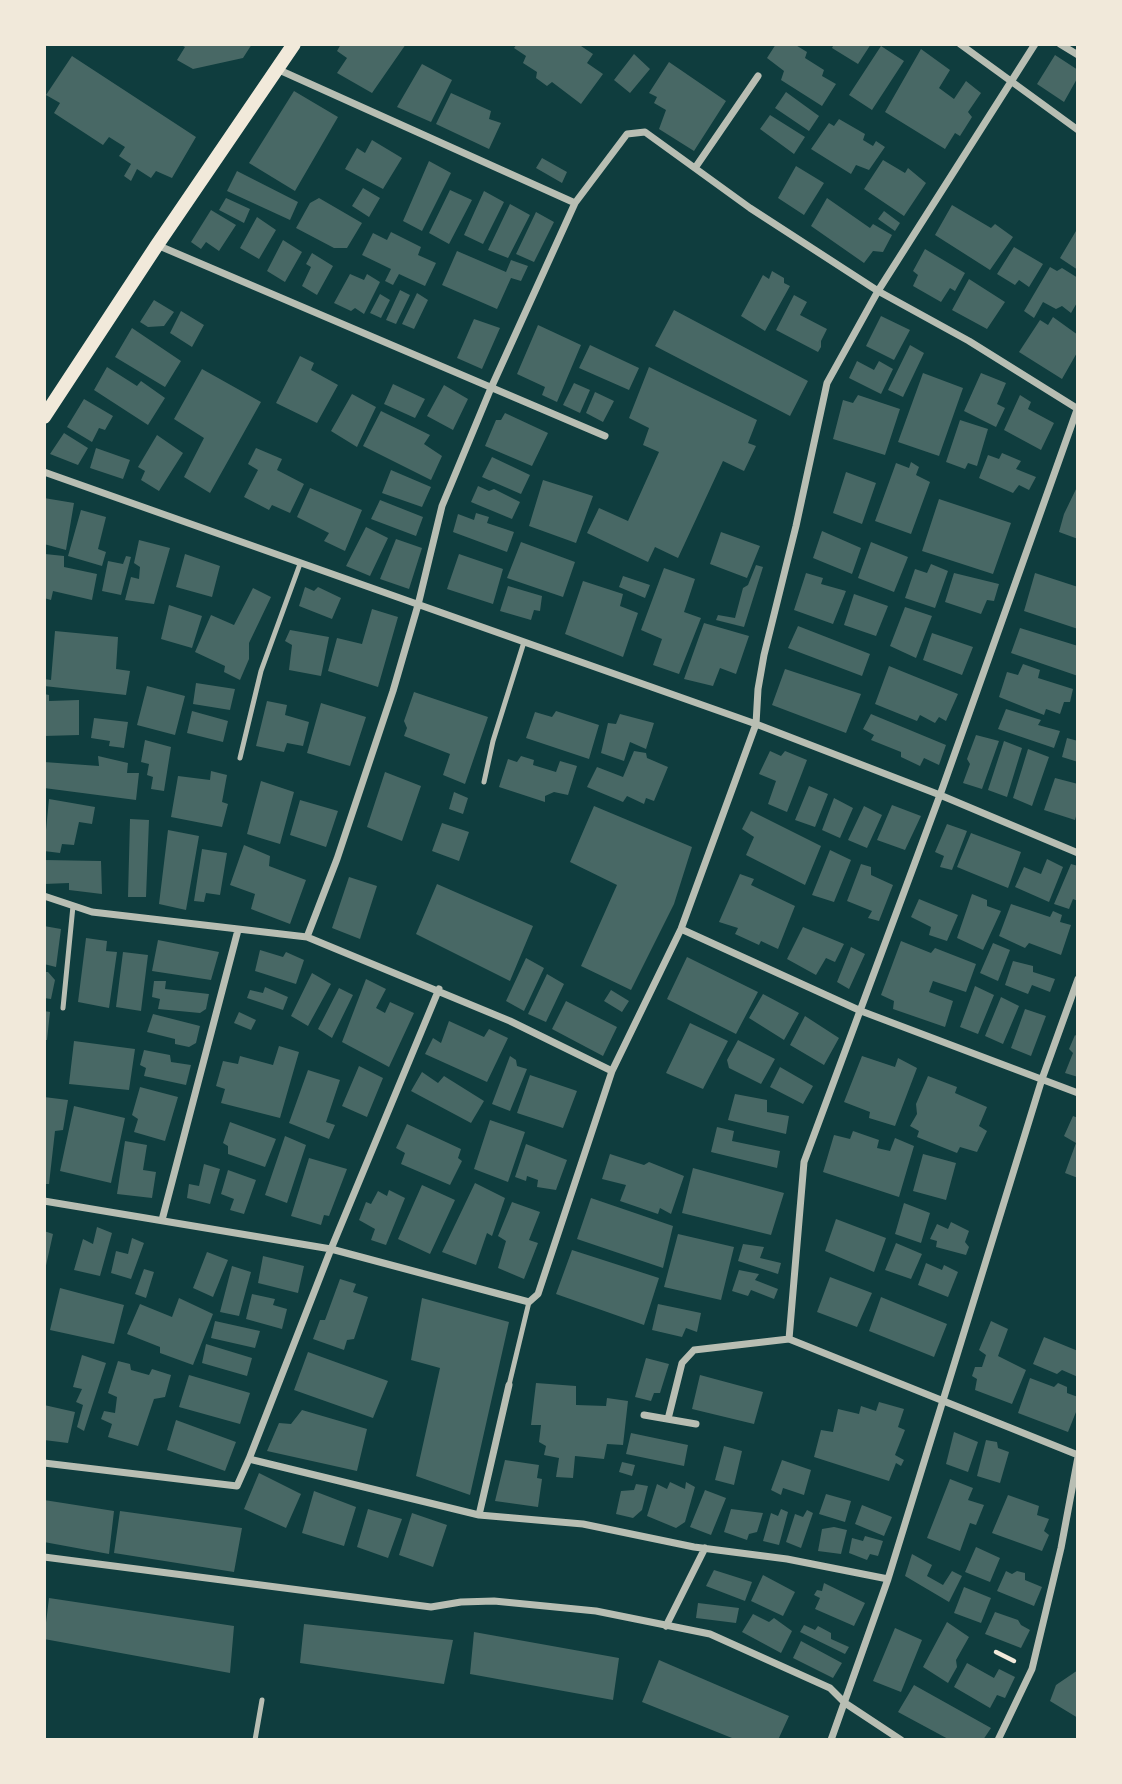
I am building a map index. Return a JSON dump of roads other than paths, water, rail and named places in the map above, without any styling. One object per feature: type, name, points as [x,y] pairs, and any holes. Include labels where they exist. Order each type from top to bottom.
[{"type":"main road","points":[[44,417],[294,44]]},
{"type":"street","points":[[960,44],[1078,130]]},
{"type":"street","points":[[44,1201],[331,1249],[529,1302],[538,1294],[612,1071],[681,929],[756,724],[764,655],[827,383],[878,290],[1035,44]]},
{"type":"street","points":[[1060,44],[1078,55]]},
{"type":"street","points":[[277,69],[575,203]]},
{"type":"street","points":[[695,168],[758,76]]},
{"type":"street","points":[[307,937],[337,859],[393,691],[418,605],[442,506],[491,388],[575,203],[628,134],[645,132],[750,208],[878,290],[969,341],[1078,408],[940,795],[804,1162],[789,1339]]},
{"type":"street","points":[[157,245],[606,436]]},
{"type":"street","points":[[44,472],[756,724],[940,795],[1078,853]]},
{"type":"street","points":[[44,896],[92,912],[307,937],[439,989],[612,1071]]},
{"type":"street","points":[[681,929],[861,1011],[1078,1093]]},
{"type":"street","points":[[162,1220],[238,930]]},
{"type":"street","points":[[831,1740],[888,1579],[1042,1079],[1078,979]]},
{"type":"street","points":[[44,1463],[237,1486],[331,1249],[439,989]]},
{"type":"street","points":[[668,1419],[682,1363],[694,1350],[789,1339],[1078,1456],[1061,1548],[1032,1670],[998,1740]]},
{"type":"street","points":[[479,1515],[509,1385]]},
{"type":"street","points":[[644,1415],[696,1424]]},
{"type":"street","points":[[249,1459],[479,1515],[583,1524],[888,1579]]},
{"type":"street","points":[[666,1626],[705,1548]]},
{"type":"street","points":[[44,1557],[431,1607],[461,1602],[494,1601],[596,1611],[710,1634],[830,1688],[845,1703],[901,1740]]},
{"type":"lane","points":[[240,758],[261,671],[300,564]]},
{"type":"lane","points":[[484,782],[493,741],[524,642]]},
{"type":"lane","points":[[63,1008],[73,906]]},
{"type":"lane","points":[[509,1385],[529,1302]]},
{"type":"lane","points":[[255,1740],[262,1700]]}]
